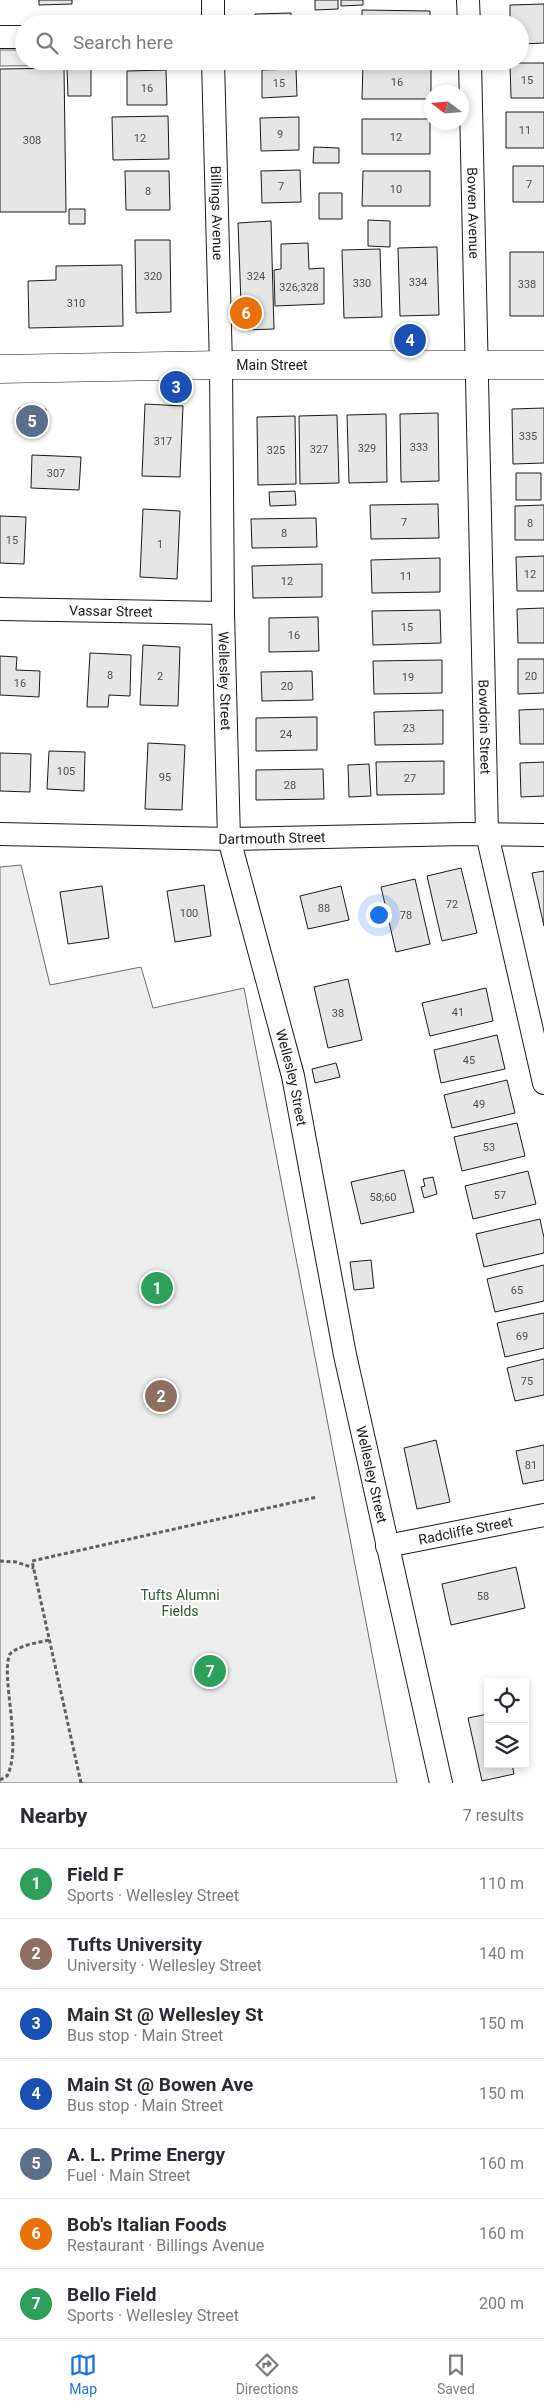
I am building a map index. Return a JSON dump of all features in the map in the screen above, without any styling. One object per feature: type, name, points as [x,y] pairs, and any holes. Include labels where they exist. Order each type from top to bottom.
[{"type":"main road","name":"Main Street","points":[[0,368],[221,365],[544,365]]},
{"type":"street","points":[[213,0],[213,15]]},
{"type":"street","points":[[468,0],[469,15]]},
{"type":"street","points":[[0,37],[15,37]]},
{"type":"street","name":"Billings Avenue","points":[[214,70],[221,365]]},
{"type":"street","name":"Bowen Avenue","points":[[470,70],[476,365]]},
{"type":"street","name":"Wellesley Street","points":[[221,365],[223,613],[229,839],[293,1076],[345,1355],[441,1783]]},
{"type":"street","name":"Bowdoin Street","points":[[476,365],[488,834],[544,1083]]},
{"type":"street","name":"Vassar Street","points":[[0,609],[223,613]]},
{"type":"street","name":"Dartmouth Street","points":[[0,834],[229,839],[488,834],[544,835]]},
{"type":"street","name":"Radcliffe Street","points":[[387,1546],[544,1515]]},
{"type":"path","points":[[81,1783],[32,1561],[317,1497]]},
{"type":"path","points":[[0,1561],[16,1562],[34,1568]]},
{"type":"path","points":[[0,1780],[7,1776],[12,1759],[3,1674],[5,1660],[10,1653],[18,1648],[49,1640]]},
{"type":"shaded area","points":[[0,50],[15,50],[15,66],[0,66]]},
{"type":"shaded area","name":"Tufts Alumni Fields","points":[[21,865],[50,985],[141,967],[153,1008],[244,988],[397,1783],[0,1783],[0,867]]},
{"type":"building","points":[[39,0],[72,0],[72,4],[39,5]]},
{"type":"building","points":[[315,0],[338,0],[338,9],[315,10]]},
{"type":"building","points":[[341,0],[363,0],[363,5],[341,6]]},
{"type":"building","points":[[544,4],[544,43],[529,44],[529,15],[510,15],[510,5]]},
{"type":"building","points":[[362,10],[430,11],[430,15],[362,15]]},
{"type":"building","points":[[291,13],[291,15],[255,15]]},
{"type":"building","points":[[529,63],[544,63],[544,98],[511,98],[510,70],[529,70]]},
{"type":"building","points":[[0,69],[64,70],[66,212],[0,212]]},
{"type":"building","points":[[67,70],[91,70],[91,96],[68,96]]},
{"type":"building","points":[[166,70],[167,105],[127,105],[127,71]]},
{"type":"building","points":[[262,70],[296,70],[297,96],[262,98]]},
{"type":"building","points":[[363,70],[431,70],[431,85],[424,85],[424,99],[362,99]]},
{"type":"building","points":[[506,112],[544,112],[544,148],[506,148]]},
{"type":"building","points":[[168,116],[169,159],[113,160],[112,117]]},
{"type":"building","points":[[299,117],[299,150],[261,151],[260,118]]},
{"type":"building","points":[[362,119],[424,119],[424,130],[430,130],[430,154],[362,154]]},
{"type":"building","points":[[314,147],[339,148],[339,163],[313,163]]},
{"type":"building","points":[[513,166],[544,166],[544,202],[513,202]]},
{"type":"building","points":[[300,170],[301,202],[262,203],[261,171]]},
{"type":"building","points":[[125,171],[169,171],[170,210],[126,210]]},
{"type":"building","points":[[363,171],[430,171],[430,206],[362,206]]},
{"type":"building","points":[[319,193],[342,193],[342,219],[319,219]]},
{"type":"building","points":[[69,209],[85,209],[85,224],[69,224]]},
{"type":"building","points":[[368,220],[390,221],[390,247],[368,246]]},
{"type":"building","points":[[271,221],[274,329],[242,330],[238,223]]},
{"type":"building","points":[[135,240],[170,240],[171,312],[136,313]]},
{"type":"building","points":[[308,243],[309,269],[324,268],[324,304],[275,306],[274,270],[281,269],[281,244]]},
{"type":"building","points":[[437,247],[439,315],[400,316],[398,248]]},
{"type":"building","points":[[380,249],[382,317],[344,318],[342,250]]},
{"type":"building","points":[[510,252],[544,252],[544,316],[510,316]]},
{"type":"building","points":[[122,265],[123,326],[29,328],[28,281],[56,280],[56,266]]},
{"type":"building","points":[[145,404],[183,406],[180,477],[142,476]]},
{"type":"building","points":[[19,408],[46,409],[45,433],[18,432]]},
{"type":"building","points":[[544,408],[544,463],[513,464],[512,409]]},
{"type":"building","points":[[438,413],[439,481],[401,482],[400,414]]},
{"type":"building","points":[[386,414],[387,482],[349,483],[347,415]]},
{"type":"building","points":[[337,415],[339,483],[300,484],[299,416]]},
{"type":"building","points":[[295,416],[296,484],[258,485],[257,417]]},
{"type":"building","points":[[32,455],[81,457],[79,490],[31,488]]},
{"type":"building","points":[[516,473],[541,473],[541,500],[516,500]]},
{"type":"building","points":[[295,491],[296,505],[270,506],[269,492]]},
{"type":"building","points":[[438,504],[439,538],[371,539],[370,505]]},
{"type":"building","points":[[544,505],[544,540],[515,540],[515,506]]},
{"type":"building","points":[[143,509],[180,511],[177,579],[140,577]]},
{"type":"building","points":[[0,516],[26,517],[24,564],[0,563]]},
{"type":"building","points":[[316,518],[317,547],[252,548],[251,519]]},
{"type":"building","points":[[544,556],[544,591],[517,591],[516,557]]},
{"type":"building","points":[[440,558],[440,592],[372,593],[371,560]]},
{"type":"building","points":[[322,564],[322,597],[253,598],[252,566]]},
{"type":"building","points":[[544,608],[544,643],[518,643],[517,609]]},
{"type":"building","points":[[440,610],[441,643],[373,645],[372,611]]},
{"type":"building","points":[[318,617],[319,651],[269,652],[269,618]]},
{"type":"building","points":[[143,645],[180,647],[178,706],[140,705]]},
{"type":"building","points":[[90,653],[131,655],[130,696],[109,695],[108,707],[87,707]]},
{"type":"building","points":[[0,656],[17,657],[16,670],[40,671],[39,697],[0,695]]},
{"type":"building","points":[[518,659],[544,659],[544,693],[518,694]]},
{"type":"building","points":[[442,660],[442,693],[374,694],[373,661]]},
{"type":"building","points":[[312,671],[313,700],[262,701],[261,672]]},
{"type":"building","points":[[544,709],[544,744],[520,744],[519,710]]},
{"type":"building","points":[[443,710],[443,744],[375,745],[374,712]]},
{"type":"building","points":[[317,717],[317,750],[256,751],[256,718]]},
{"type":"building","points":[[148,743],[185,745],[182,810],[145,809]]},
{"type":"building","points":[[49,751],[85,752],[84,791],[47,789]]},
{"type":"building","points":[[0,753],[31,754],[30,792],[0,791]]},
{"type":"building","points":[[444,761],[444,794],[377,795],[376,762]]},
{"type":"building","points":[[544,762],[544,796],[521,797],[520,763]]},
{"type":"building","points":[[369,764],[371,796],[349,797],[348,765]]},
{"type":"building","points":[[323,769],[324,799],[256,800],[256,770]]},
{"type":"building","points":[[461,868],[477,933],[442,941],[427,876]]},
{"type":"building","points":[[544,871],[544,926],[532,873]]},
{"type":"building","points":[[415,879],[430,944],[396,952],[381,887]]},
{"type":"building","points":[[204,885],[211,936],[175,942],[167,891]]},
{"type":"building","points":[[102,886],[109,938],[68,944],[60,892]]},
{"type":"building","points":[[341,886],[349,920],[308,929],[300,896]]},
{"type":"building","points":[[348,979],[362,1040],[328,1048],[314,987]]},
{"type":"building","points":[[486,988],[493,1021],[430,1036],[422,1003]]},
{"type":"building","points":[[497,1035],[505,1069],[441,1083],[434,1050]]},
{"type":"building","points":[[336,1063],[340,1077],[315,1083],[312,1069]]},
{"type":"building","points":[[507,1080],[515,1113],[452,1128],[444,1095]]},
{"type":"building","points":[[517,1123],[525,1156],[462,1171],[454,1137]]},
{"type":"building","points":[[404,1170],[414,1212],[361,1224],[351,1182]]},
{"type":"building","points":[[528,1171],[536,1204],[473,1219],[465,1186]]},
{"type":"building","points":[[433,1177],[437,1194],[424,1198],[421,1187],[425,1186],[423,1179]]},
{"type":"building","points":[[540,1219],[544,1238],[544,1253],[484,1267],[476,1234]]},
{"type":"building","points":[[371,1260],[374,1288],[354,1290],[350,1262]]},
{"type":"building","points":[[544,1265],[544,1301],[495,1312],[487,1279]]},
{"type":"building","points":[[544,1313],[544,1348],[505,1357],[497,1323]]},
{"type":"building","points":[[544,1359],[544,1395],[515,1401],[507,1368]]},
{"type":"building","points":[[436,1440],[450,1502],[417,1509],[404,1448]]},
{"type":"building","points":[[544,1445],[544,1480],[523,1484],[516,1451]]},
{"type":"building","points":[[516,1567],[525,1608],[451,1625],[442,1584]]},
{"type":"building","points":[[484,1715],[484,1768],[513,1768],[514,1774],[482,1781],[468,1718]]},
{"type":"place","name":"Bob's Italian Foods","points":[[246,313]]},
{"type":"place","name":"Main St @ Bowen Ave","points":[[410,340]]},
{"type":"place","name":"Main St @ Wellesley St","points":[[176,387]]},
{"type":"place","name":"A. L. Prime Energy","points":[[32,421]]},
{"type":"place","name":"Field F","points":[[157,1288]]},
{"type":"place","name":"Tufts University","points":[[161,1396]]},
{"type":"place","name":"Bello Field","points":[[210,1671]]}]
